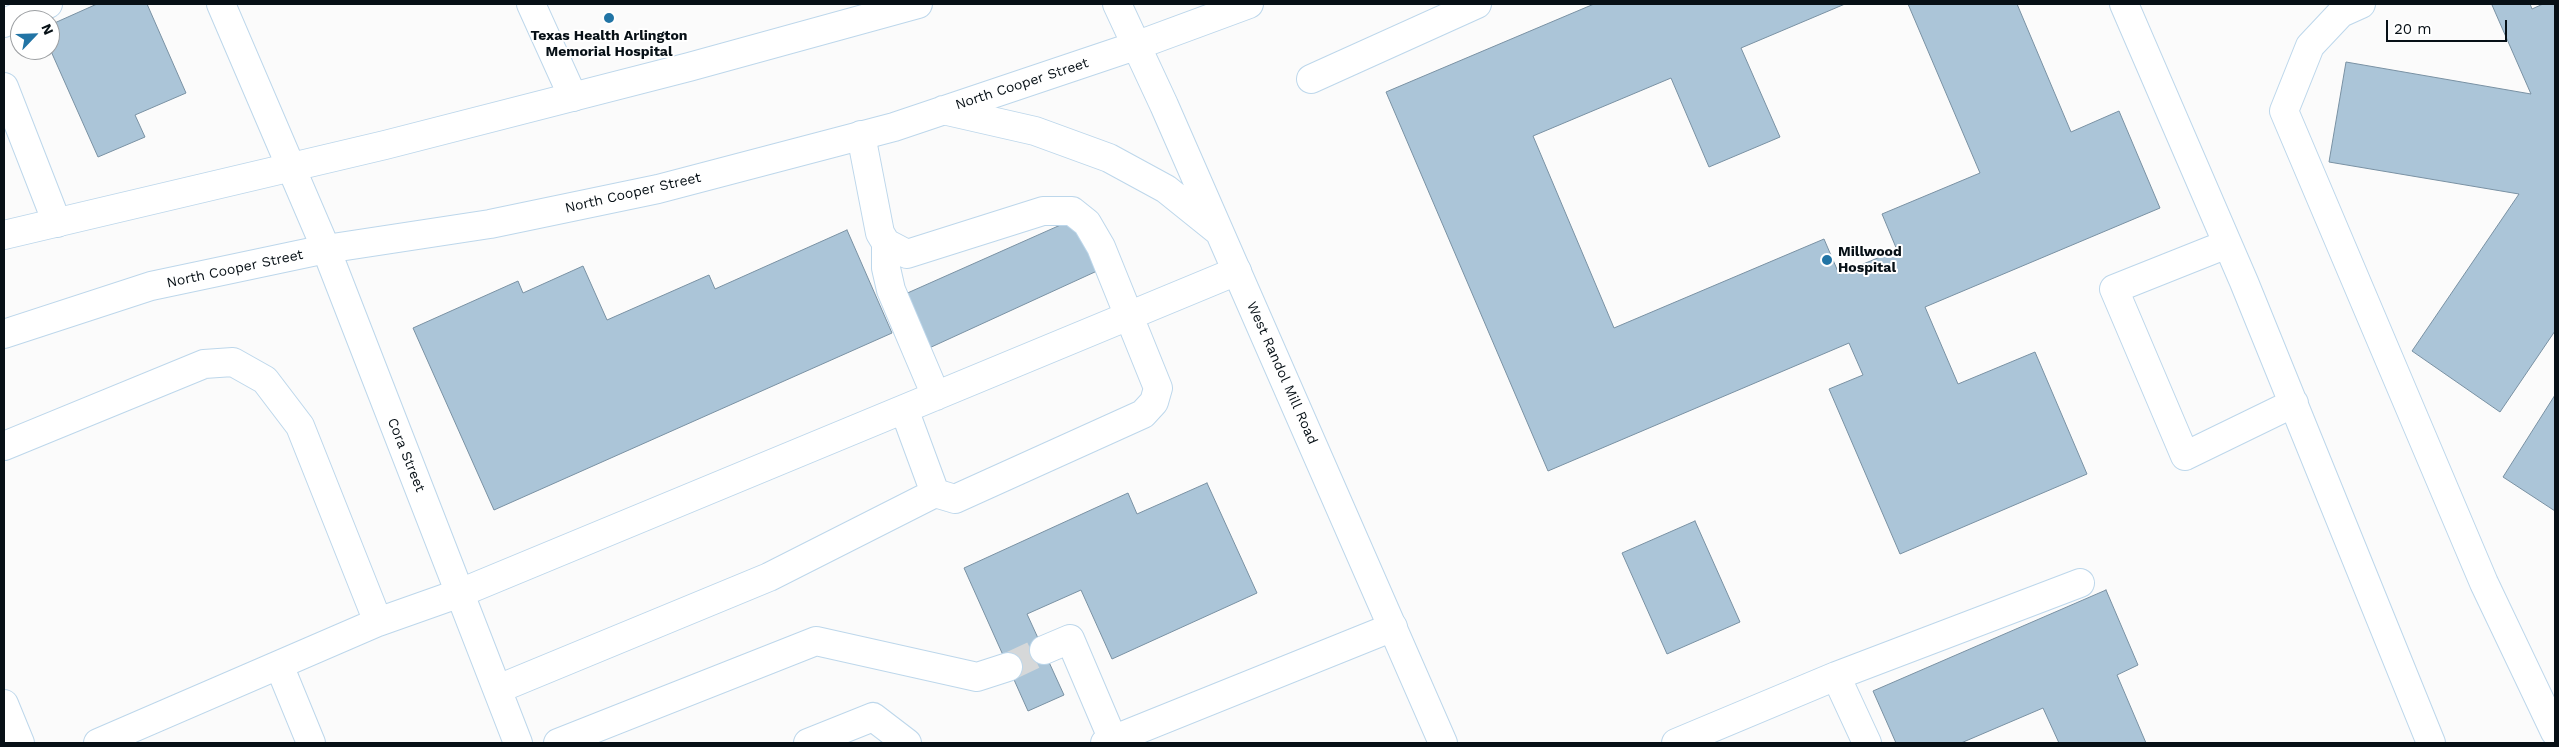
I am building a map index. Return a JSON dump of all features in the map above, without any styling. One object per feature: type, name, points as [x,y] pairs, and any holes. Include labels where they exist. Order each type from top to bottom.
[{"type":"main road","points":[[4,23],[48,4]]},
{"type":"main road","name":"Cora Street","points":[[221,4],[289,168],[326,249],[518,743]]},
{"type":"main road","points":[[531,4],[573,96]]},
{"type":"main road","points":[[4,235],[289,168],[573,96],[918,4]]},
{"type":"main road","name":"West Randol Mill Road","points":[[1117,4],[1138,45],[1393,627],[1441,742]]},
{"type":"main road","name":"North Cooper Street","points":[[4,334],[151,286],[326,249],[490,224],[658,189],[861,135],[943,110],[1138,45],[1249,4]]},
{"type":"main road","points":[[1311,79],[1477,4]]},
{"type":"main road","points":[[2124,4],[2294,404],[2431,743]]},
{"type":"main road","points":[[2361,4],[2341,12],[2310,46],[2284,111],[2484,583],[2555,732]]},
{"type":"main road","points":[[4,87],[56,223]]},
{"type":"main road","points":[[943,110],[1035,131],[1109,158],[1166,189],[1220,233]]},
{"type":"main road","points":[[861,135],[880,233],[886,243],[886,268],[891,290],[936,396]]},
{"type":"main road","points":[[498,689],[769,577],[935,493],[954,499],[1143,414],[1154,402],[1158,388],[1101,247],[1087,223],[1072,211],[1043,211],[907,254],[886,243]]},
{"type":"main road","points":[[2227,244],[2114,288],[2185,456],[2294,404]]},
{"type":"main road","points":[[98,743],[378,622],[460,593],[1237,271]]},
{"type":"main road","points":[[4,446],[204,364],[233,362],[265,380],[300,426],[378,622]]},
{"type":"main road","points":[[904,409],[935,493]]},
{"type":"main road","points":[[1676,743],[1836,676],[2080,583]]},
{"type":"main road","points":[[1044,650],[1070,638],[1109,742],[1142,737],[1393,627]]},
{"type":"main road","points":[[558,743],[816,640],[977,677],[1008,666]]},
{"type":"main road","points":[[279,665],[311,743]]},
{"type":"main road","points":[[1836,676],[1867,743]]},
{"type":"main road","points":[[4,704],[20,743]]},
{"type":"main road","points":[[808,743],[873,717],[907,743]]},
{"type":"building","points":[[97,4],[147,4],[186,93],[135,115],[145,137],[98,157],[55,60],[60,60],[60,21]]},
{"type":"building","points":[[1594,4],[1845,4],[1741,48],[1780,137],[1709,167],[1671,78],[1533,136],[1614,328],[1824,239],[1839,274],[1897,250],[1882,214],[1980,173],[1908,4],[2017,4],[2071,132],[2119,111],[2160,208],[1925,307],[1958,384],[2035,352],[2087,474],[1900,554],[1829,389],[1863,375],[1849,343],[1548,471],[1386,92]]},
{"type":"building","points":[[2530,4],[2532,9],[2543,4],[2555,4],[2555,331],[2500,412],[2412,351],[2519,194],[2329,162],[2346,62],[2531,94],[2492,5]]},
{"type":"building","points":[[1074,219],[1097,271],[927,349],[903,295]]},
{"type":"building","points":[[847,230],[892,333],[494,510],[413,328],[518,281],[523,293],[583,266],[607,320],[709,275],[715,289]]},
{"type":"building","points":[[2555,395],[2555,511],[2503,477]]},
{"type":"building","points":[[1207,483],[1257,593],[1112,659],[1081,590],[1027,614],[1064,695],[1028,711],[964,568],[1128,493],[1137,514]]},
{"type":"building","points":[[1695,521],[1740,622],[1667,654],[1622,553]]},
{"type":"building","points":[[2106,590],[2138,665],[2117,675],[2146,743],[2059,743],[2043,708],[1961,743],[1896,743],[1873,691]]},
{"type":"tunnel","points":[[1008,667],[1044,650]]},
{"type":"place","name":"Texas Health Arlington Memorial Hospital","points":[[609,18]]},
{"type":"place","name":"Millwood Hospital","points":[[1827,260]]}]
